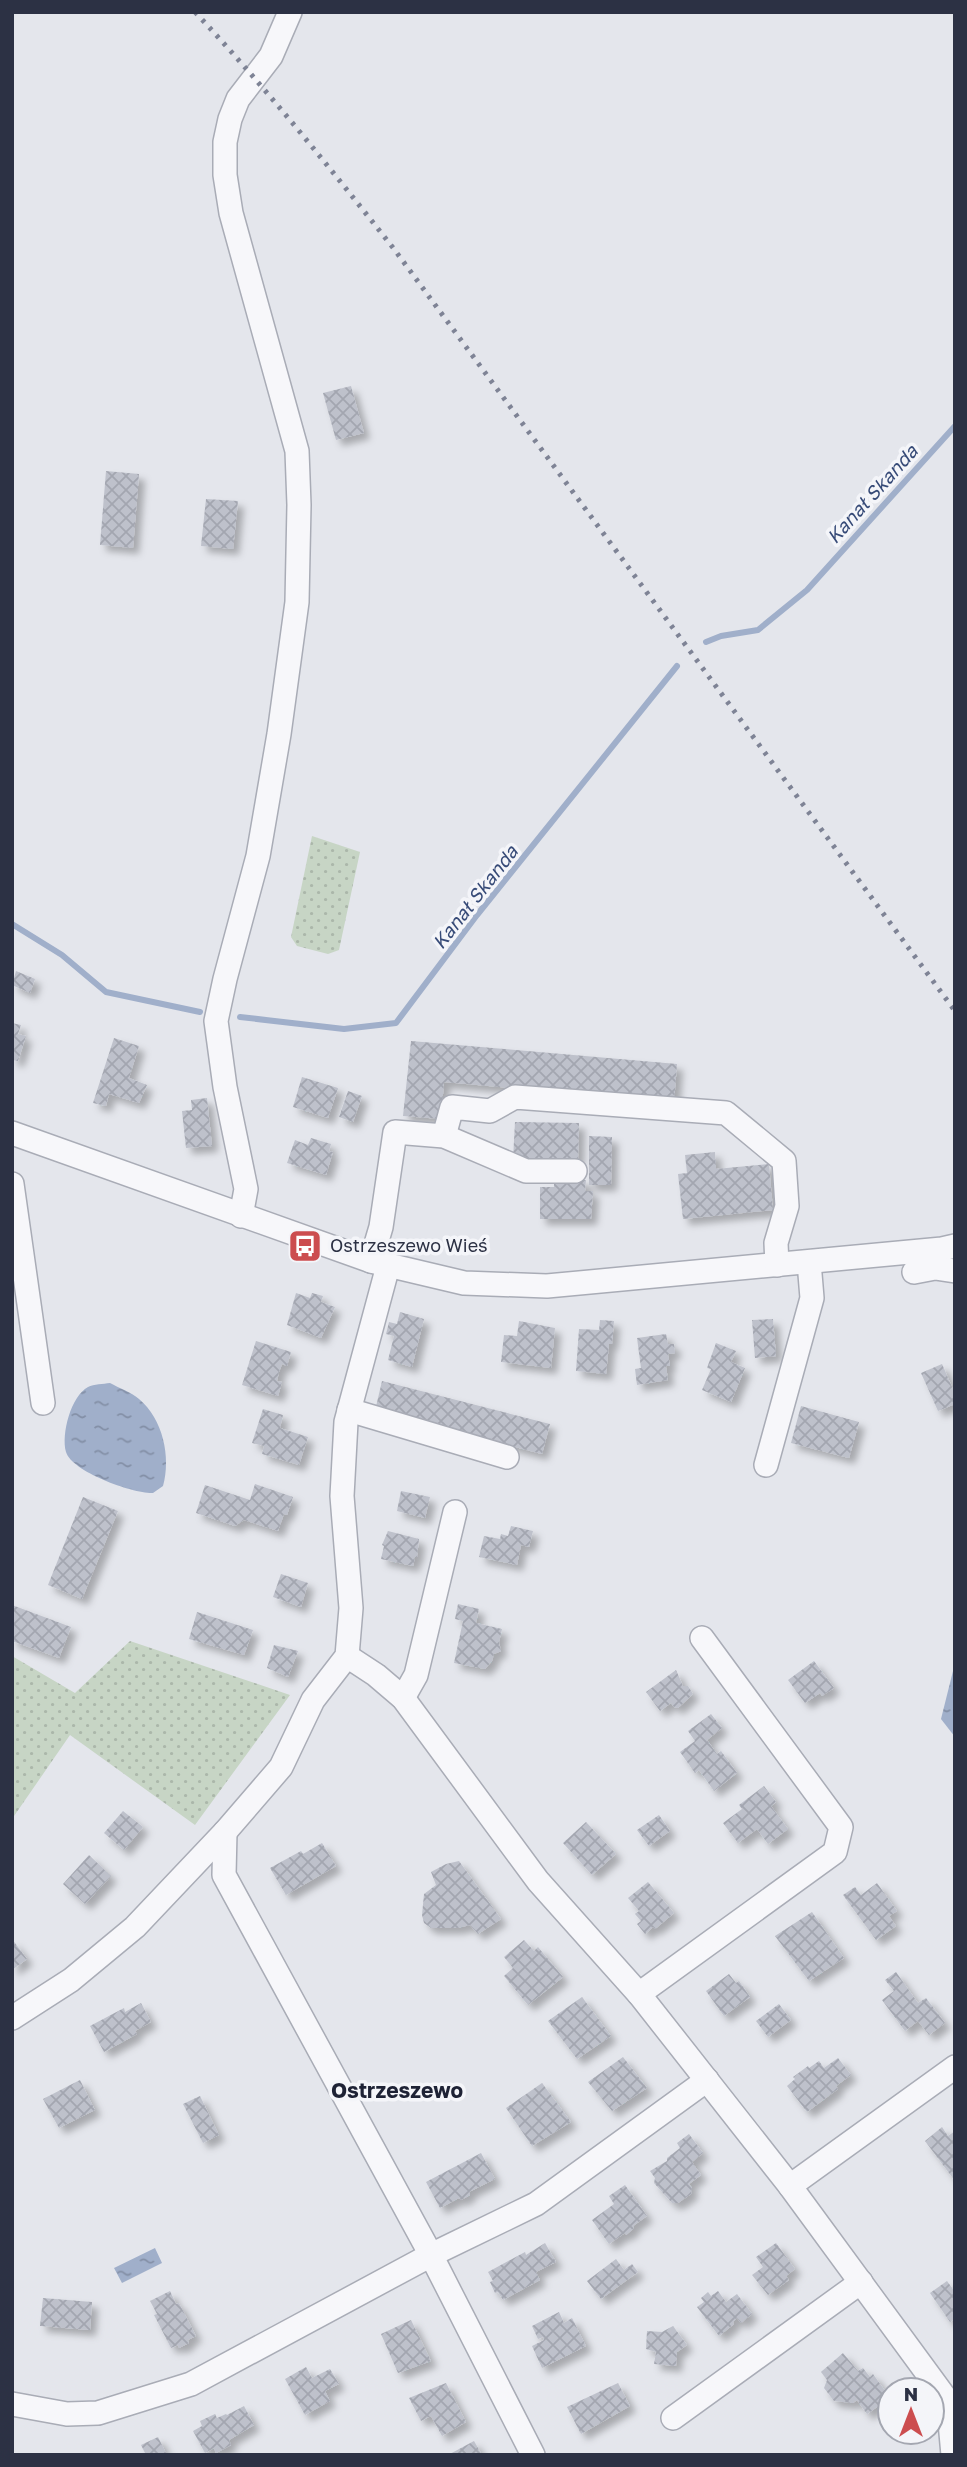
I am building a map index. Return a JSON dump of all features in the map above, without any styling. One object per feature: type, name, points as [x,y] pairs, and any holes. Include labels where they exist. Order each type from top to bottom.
[{"type":"street","points":[[241,1216],[246,1189],[225,1087],[216,1021],[258,856],[279,734],[297,602],[299,505],[297,451],[231,213],[225,175],[225,142],[238,99],[271,56],[290,12]]},
{"type":"street","points":[[444,1136],[452,1107],[491,1111],[514,1097],[726,1113],[784,1161],[786,1206],[776,1244],[777,1265]]},
{"type":"street","points":[[12,2018],[71,1980],[135,1927],[225,1832],[281,1767],[313,1700],[347,1657],[351,1608],[342,1496],[346,1422],[379,1263],[381,1227],[395,1132],[444,1136],[526,1171],[575,1171]]},
{"type":"street","points":[[12,1133],[379,1263],[464,1283],[516,1286],[579,1283],[809,1262],[932,1265],[955,1245]]},
{"type":"street","points":[[12,1184],[43,1403]]},
{"type":"street","points":[[766,1465],[812,1298],[809,1262]]},
{"type":"street","points":[[349,1410],[507,1457]]},
{"type":"street","points":[[403,1698],[416,1675],[454,1511]]},
{"type":"street","points":[[639,1994],[835,1852],[841,1827],[702,1638]]},
{"type":"street","points":[[347,1657],[376,1675],[403,1698],[538,1881],[639,1994],[790,2186],[861,2282],[949,2391],[953,2455]]},
{"type":"street","points":[[225,1832],[224,1875],[431,2255],[533,2455]]},
{"type":"street","points":[[790,2186],[955,2067]]},
{"type":"street","points":[[12,2404],[67,2414],[98,2413],[191,2384],[431,2255],[536,2204],[707,2080]]},
{"type":"street","points":[[673,2418],[861,2282]]},
{"type":"green space","points":[[312,836],[360,852],[339,950],[328,954],[297,946],[291,937]]},
{"type":"green space","points":[[130,1641],[290,1695],[195,1825],[70,1735],[12,1819],[12,1656],[75,1693]]},
{"type":"water","points":[[110,1383],[139,1399],[154,1417],[159,1428],[165,1451],[165,1475],[163,1486],[153,1493],[132,1490],[91,1474],[71,1460],[66,1452],[66,1426],[77,1398],[88,1387]]},
{"type":"water","points":[[955,1663],[955,1737],[941,1719]]},
{"type":"water","points":[[155,2248],[162,2263],[122,2283],[114,2268]]},
{"type":"building","points":[[351,386],[364,433],[336,440],[323,393]]},
{"type":"building","points":[[106,471],[139,474],[133,548],[100,545]]},
{"type":"building","points":[[206,499],[238,501],[233,549],[201,546]]},
{"type":"building","points":[[16,971],[35,979],[30,993],[12,985]]},
{"type":"building","points":[[12,1023],[21,1025],[18,1034],[26,1036],[18,1061],[12,1060]]},
{"type":"building","points":[[114,1038],[139,1046],[129,1078],[147,1085],[139,1103],[109,1094],[106,1106],[93,1103]]},
{"type":"building","points":[[411,1041],[677,1064],[674,1103],[444,1082],[441,1119],[403,1116]]},
{"type":"building","points":[[302,1077],[338,1088],[328,1118],[293,1107]]},
{"type":"building","points":[[348,1091],[362,1096],[353,1122],[339,1117]]},
{"type":"building","points":[[207,1098],[212,1146],[186,1148],[182,1111],[192,1110],[191,1100]]},
{"type":"building","points":[[515,1122],[579,1123],[578,1160],[513,1159]]},
{"type":"building","points":[[589,1136],[612,1137],[611,1185],[589,1185]]},
{"type":"building","points":[[311,1138],[331,1144],[329,1151],[333,1152],[326,1175],[287,1163],[295,1140],[308,1145]]},
{"type":"building","points":[[715,1152],[716,1169],[769,1164],[773,1210],[683,1219],[678,1174],[687,1173],[685,1155]]},
{"type":"building","points":[[554,1179],[586,1180],[585,1191],[593,1191],[591,1219],[540,1219],[540,1187],[554,1187]]},
{"type":"building","points":[[296,1293],[310,1298],[312,1293],[323,1296],[321,1302],[335,1307],[321,1338],[287,1325]]},
{"type":"building","points":[[400,1312],[424,1319],[412,1367],[388,1360],[394,1336],[386,1334],[389,1322],[397,1324]]},
{"type":"building","points":[[773,1319],[776,1356],[755,1358],[752,1320]]},
{"type":"building","points":[[600,1320],[614,1321],[606,1374],[576,1371],[579,1329],[599,1330]]},
{"type":"building","points":[[519,1321],[555,1328],[551,1368],[501,1362],[504,1335],[517,1336]]},
{"type":"building","points":[[666,1334],[668,1344],[674,1344],[675,1353],[668,1354],[668,1380],[637,1385],[635,1369],[641,1368],[637,1338]]},
{"type":"building","points":[[256,1341],[291,1352],[287,1366],[282,1364],[279,1372],[277,1381],[282,1382],[278,1396],[242,1385]]},
{"type":"building","points":[[716,1343],[736,1351],[731,1362],[745,1368],[731,1402],[702,1390],[711,1369],[707,1368]]},
{"type":"building","points":[[942,1364],[955,1394],[955,1404],[938,1411],[921,1373]]},
{"type":"building","points":[[382,1381],[550,1424],[542,1454],[375,1411]]},
{"type":"building","points":[[801,1406],[859,1422],[849,1458],[791,1443]]},
{"type":"building","points":[[263,1409],[283,1415],[280,1428],[308,1437],[299,1465],[262,1454],[264,1446],[252,1443]]},
{"type":"building","points":[[255,1484],[293,1497],[278,1531],[244,1520],[235,1526],[196,1513],[205,1485],[250,1500]]},
{"type":"building","points":[[401,1491],[430,1497],[425,1518],[397,1511]]},
{"type":"building","points":[[83,1497],[118,1511],[82,1599],[48,1585]]},
{"type":"building","points":[[511,1526],[533,1531],[529,1547],[521,1545],[517,1565],[479,1557],[484,1536],[500,1539],[501,1534],[508,1536]]},
{"type":"building","points":[[388,1531],[419,1539],[413,1566],[381,1559],[382,1545]]},
{"type":"building","points":[[281,1574],[308,1583],[301,1607],[273,1597]]},
{"type":"building","points":[[458,1604],[479,1609],[476,1623],[502,1629],[499,1642],[501,1651],[494,1654],[485,1669],[454,1663],[463,1621],[455,1619]]},
{"type":"building","points":[[12,1605],[71,1627],[59,1658],[12,1641]]},
{"type":"building","points":[[197,1612],[253,1630],[244,1655],[189,1639]]},
{"type":"building","points":[[274,1645],[298,1651],[288,1677],[267,1668]]},
{"type":"building","points":[[814,1661],[834,1688],[805,1703],[788,1680]]},
{"type":"building","points":[[676,1670],[683,1686],[688,1686],[693,1694],[678,1708],[671,1703],[660,1711],[646,1692]]},
{"type":"building","points":[[711,1714],[722,1728],[707,1740],[717,1754],[721,1751],[737,1773],[714,1791],[699,1770],[695,1773],[680,1752],[695,1741],[688,1731]]},
{"type":"building","points":[[764,1786],[776,1802],[771,1806],[788,1829],[768,1844],[757,1829],[738,1843],[723,1823],[742,1809],[739,1805]]},
{"type":"building","points":[[123,1811],[143,1827],[124,1850],[104,1833]]},
{"type":"building","points":[[659,1815],[670,1831],[649,1846],[637,1830]]},
{"type":"building","points":[[586,1822],[616,1854],[592,1875],[563,1843]]},
{"type":"building","points":[[322,1843],[336,1866],[286,1895],[270,1868]]},
{"type":"building","points":[[89,1855],[111,1876],[85,1904],[63,1884]]},
{"type":"building","points":[[459,1861],[501,1919],[478,1934],[470,1925],[431,1928],[424,1923],[424,1894],[436,1885],[431,1872]]},
{"type":"building","points":[[648,1882],[674,1913],[645,1934],[637,1924],[641,1921],[635,1914],[639,1911],[628,1898]]},
{"type":"building","points":[[877,1883],[897,1911],[889,1916],[896,1926],[876,1940],[843,1895],[855,1887],[861,1895]]},
{"type":"building","points":[[812,1912],[844,1958],[809,1981],[775,1936]]},
{"type":"building","points":[[12,1939],[27,1959],[12,1970]]},
{"type":"building","points":[[524,1940],[534,1951],[538,1947],[563,1977],[528,2005],[504,1976],[513,1968],[504,1957]]},
{"type":"building","points":[[896,1972],[918,2003],[926,1998],[945,2023],[929,2035],[918,2021],[905,2031],[882,2000],[894,1991],[885,1980]]},
{"type":"building","points":[[729,1974],[736,1983],[739,1981],[750,1997],[724,2016],[706,1991]]},
{"type":"building","points":[[582,1997],[611,2036],[577,2059],[548,2021]]},
{"type":"building","points":[[141,2003],[151,2022],[135,2031],[137,2034],[104,2052],[90,2026],[124,2008],[125,2012]]},
{"type":"building","points":[[779,2004],[791,2020],[768,2037],[756,2021]]},
{"type":"building","points":[[623,2057],[647,2088],[612,2111],[588,2082]]},
{"type":"building","points":[[838,2058],[851,2075],[836,2086],[838,2089],[807,2112],[787,2086],[795,2079],[793,2077],[808,2066],[809,2068],[819,2061],[824,2068]]},
{"type":"building","points":[[80,2080],[95,2110],[59,2128],[43,2099]]},
{"type":"building","points":[[542,2083],[571,2122],[532,2146],[506,2108]]},
{"type":"building","points":[[200,2096],[219,2135],[203,2143],[183,2104]]},
{"type":"building","points":[[942,2127],[948,2136],[955,2131],[955,2181],[925,2141]]},
{"type":"building","points":[[689,2134],[703,2153],[692,2162],[701,2175],[689,2184],[692,2188],[691,2194],[678,2203],[672,2203],[654,2183],[655,2178],[650,2171],[667,2161],[667,2158],[680,2148],[677,2143]]},
{"type":"building","points":[[481,2153],[495,2179],[469,2192],[470,2195],[461,2200],[459,2198],[440,2208],[426,2182]]},
{"type":"building","points":[[625,2185],[647,2216],[626,2235],[625,2233],[609,2244],[592,2220],[614,2204],[609,2196]]},
{"type":"building","points":[[545,2243],[556,2262],[536,2272],[540,2280],[503,2300],[498,2292],[495,2293],[488,2272]]},
{"type":"building","points":[[776,2243],[795,2269],[786,2276],[789,2280],[768,2295],[752,2275],[763,2267],[756,2257]]},
{"type":"building","points":[[616,2259],[624,2270],[632,2264],[638,2272],[601,2299],[587,2281]]},
{"type":"building","points":[[947,2281],[955,2292],[955,2318],[950,2322],[930,2293]]},
{"type":"building","points":[[170,2291],[196,2336],[179,2348],[178,2345],[171,2348],[150,2301]]},
{"type":"building","points":[[718,2291],[726,2302],[737,2294],[752,2314],[741,2323],[737,2318],[734,2324],[719,2336],[697,2307],[704,2302],[701,2298],[708,2292],[711,2296]]},
{"type":"building","points":[[43,2298],[92,2302],[90,2330],[40,2326]]},
{"type":"building","points":[[559,2312],[564,2323],[572,2318],[586,2346],[542,2368],[532,2346],[544,2340],[543,2337],[538,2339],[532,2326]]},
{"type":"building","points":[[411,2320],[431,2361],[398,2373],[381,2334]]},
{"type":"building","points":[[673,2326],[687,2345],[677,2352],[676,2366],[654,2364],[656,2352],[646,2349],[647,2331],[662,2332]]},
{"type":"building","points":[[843,2353],[858,2371],[863,2368],[870,2377],[873,2374],[876,2378],[876,2408],[867,2414],[857,2400],[853,2403],[834,2401],[824,2388],[827,2380],[821,2372]]},
{"type":"building","points":[[306,2367],[312,2378],[330,2369],[339,2384],[325,2391],[330,2401],[305,2415],[285,2379]]},
{"type":"building","points":[[446,2383],[466,2422],[442,2436],[431,2416],[421,2421],[409,2398]]},
{"type":"building","points":[[618,2383],[630,2406],[581,2434],[567,2407]]},
{"type":"building","points":[[244,2406],[254,2425],[229,2440],[231,2445],[216,2453],[214,2448],[205,2453],[193,2431],[202,2426],[200,2421],[215,2414],[217,2418],[227,2415]]},
{"type":"building","points":[[158,2437],[167,2455],[146,2455],[141,2445]]},
{"type":"building","points":[[474,2441],[482,2455],[448,2455]]},
{"type":"waterway","name":"Kanał Skanda","points":[[706,642],[721,636],[758,630],[807,590],[955,426]]},
{"type":"waterway","name":"Kanał Skanda","points":[[240,1017],[344,1029],[396,1023],[477,915],[677,666]]},
{"type":"waterway","name":"Kanał Skanda","points":[[12,924],[62,955],[106,992],[200,1012]]},
{"type":"railway","points":[[195,12],[322,158],[394,249],[955,1011]]},
{"type":"place","name":"Ostrzeszewo Wieś","points":[[305,1246]]},
{"type":"district","name":"Ostrzeszewo","points":[[397,2091]]}]
